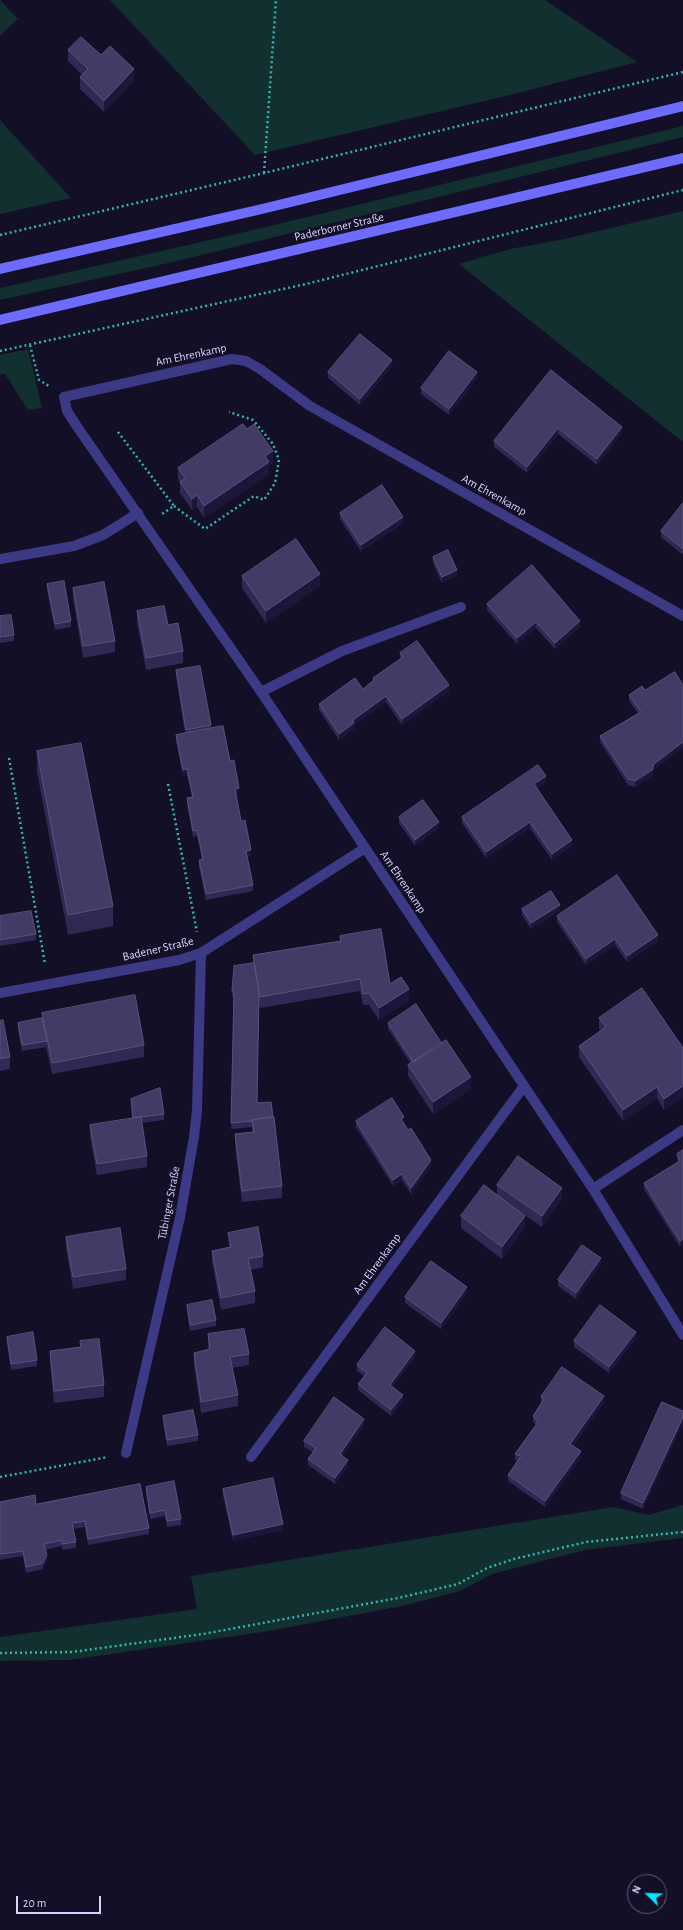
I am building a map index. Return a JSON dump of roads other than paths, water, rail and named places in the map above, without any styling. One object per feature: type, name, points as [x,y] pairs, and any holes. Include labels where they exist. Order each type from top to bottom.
[{"type":"main road","points":[[0,269],[262,209],[683,106]]},
{"type":"main road","name":"Paderborner Straße","points":[[0,320],[683,158]]},
{"type":"street","name":"Am Ehrenkamp","points":[[683,616],[310,406],[260,369],[246,361],[232,359],[64,396],[67,411],[76,425],[261,692],[593,1188],[683,1335]]},
{"type":"street","points":[[0,559],[74,546],[103,535],[138,514]]},
{"type":"street","points":[[261,692],[342,651],[461,607]]},
{"type":"street","name":"Badener Straße","points":[[0,993],[179,960],[201,953],[366,848]]},
{"type":"street","name":"Tübinger Straße","points":[[126,1453],[180,1217],[194,1137],[197,1111],[201,953]]},
{"type":"street","name":"Am Ehrenkamp","points":[[251,1457],[524,1086]]},
{"type":"street","points":[[593,1188],[683,1130]]}]
